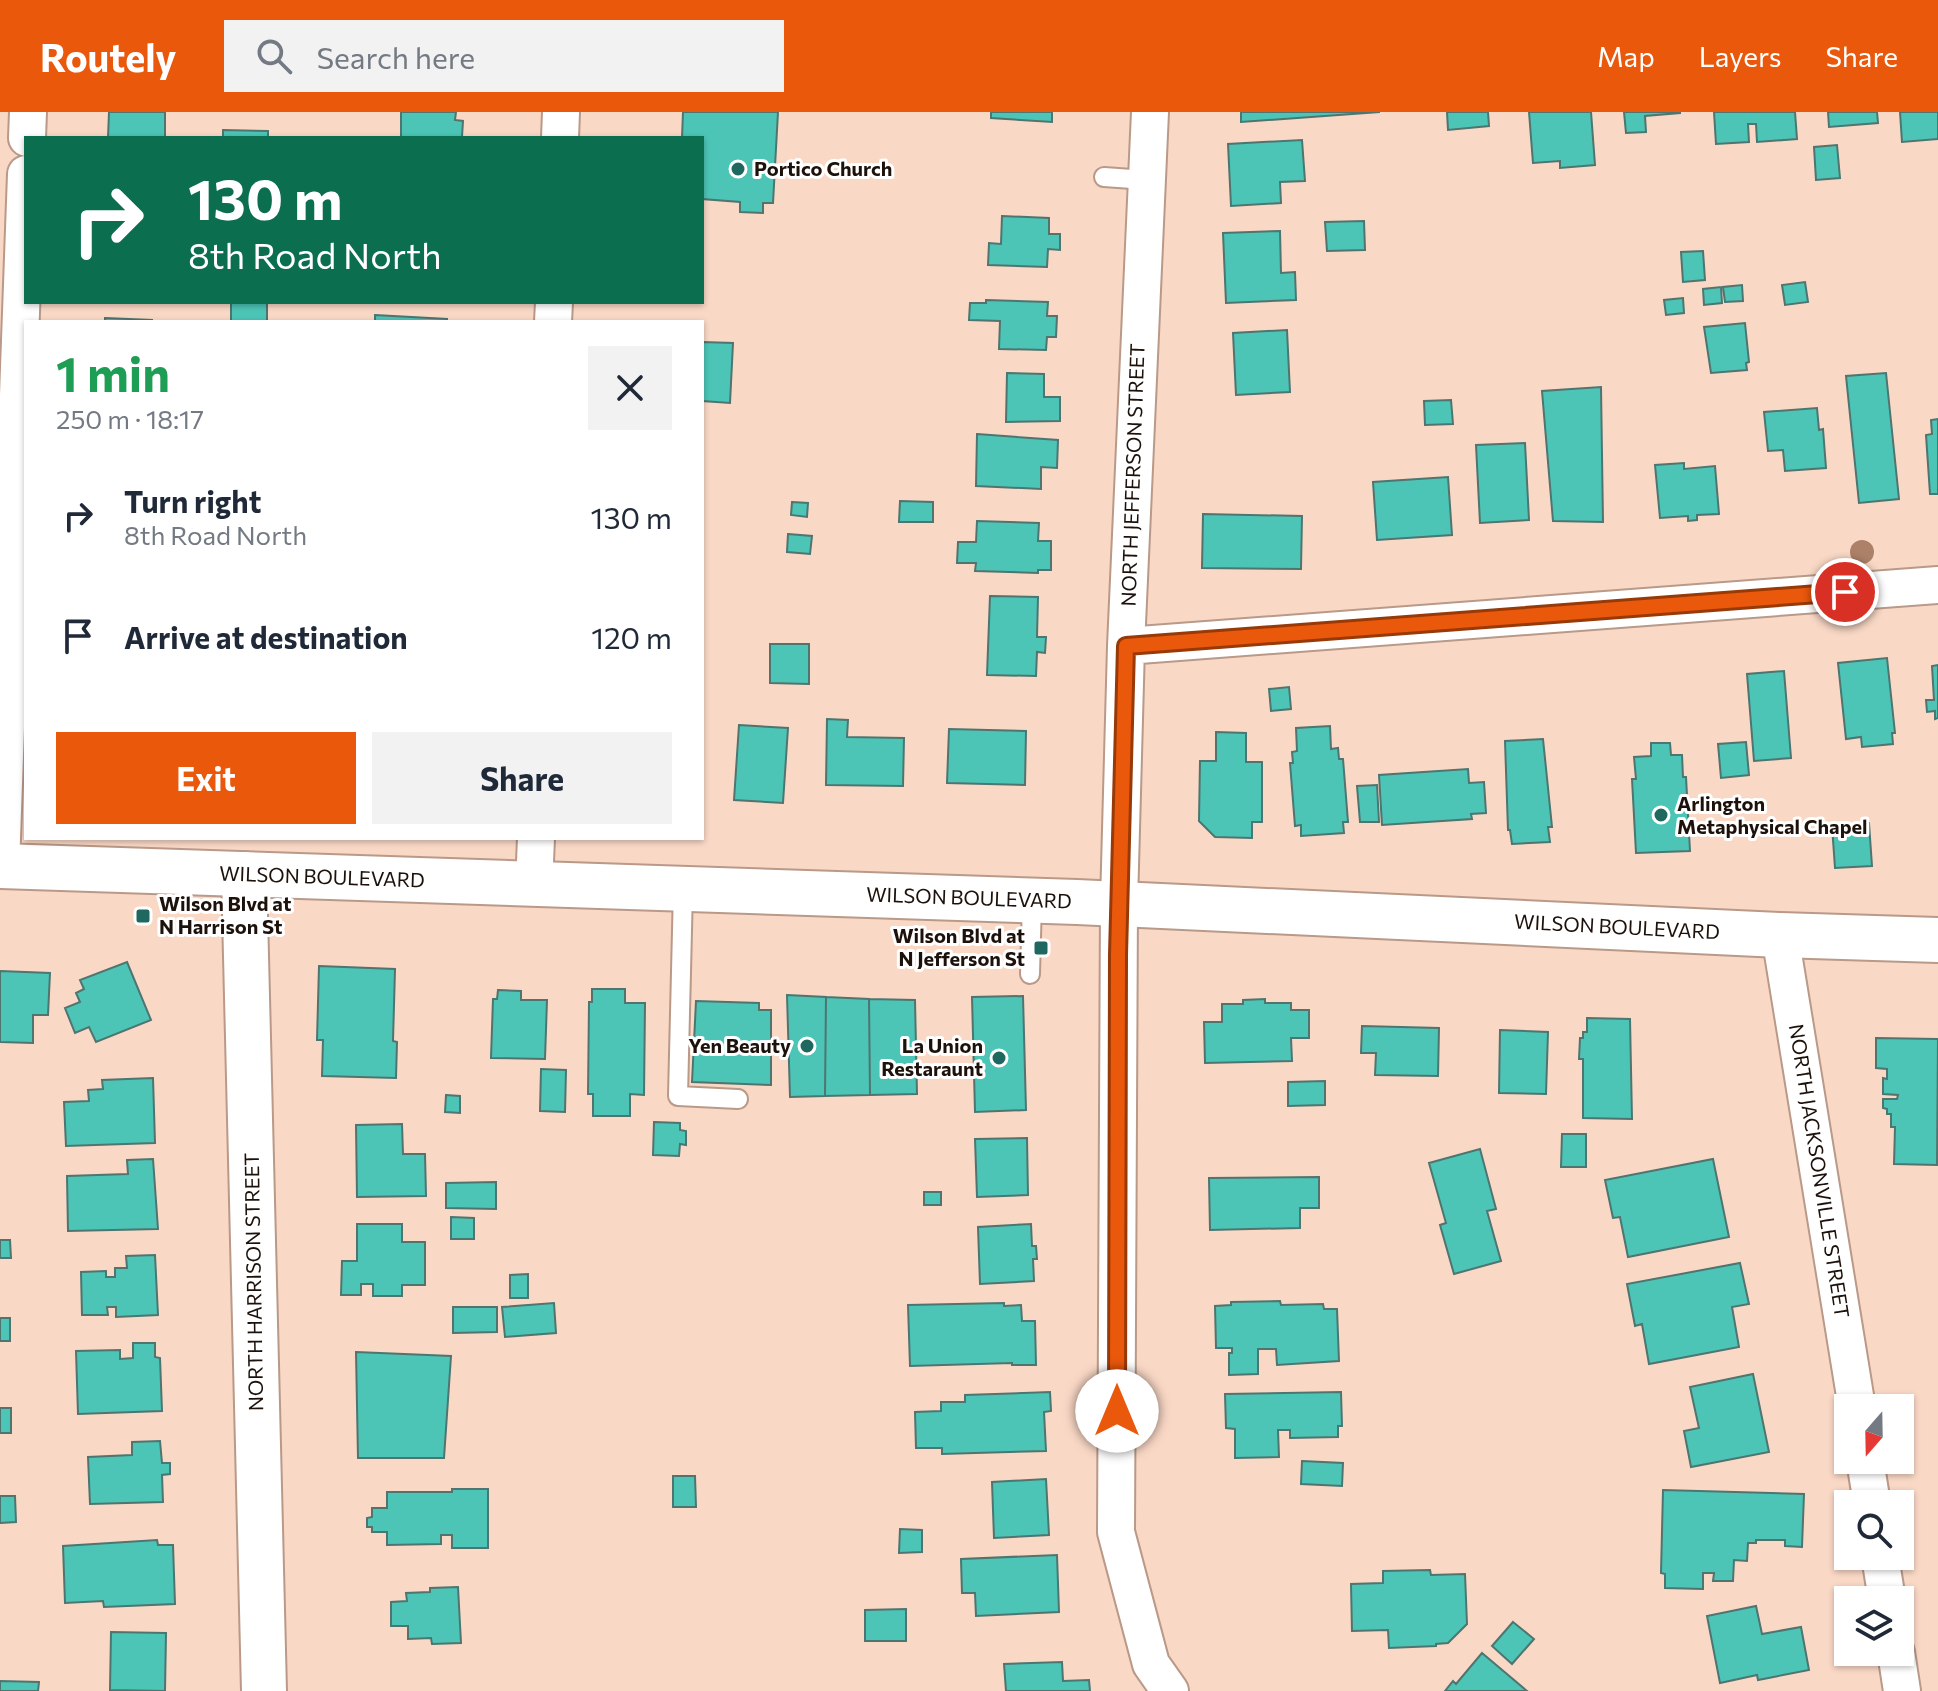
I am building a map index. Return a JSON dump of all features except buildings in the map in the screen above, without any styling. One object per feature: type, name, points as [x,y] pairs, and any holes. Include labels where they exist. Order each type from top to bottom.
[{"type":"main road","name":"WILSON BOULEVARD","points":[[0,866],[1119,903],[1938,940]]},
{"type":"main road","name":"NORTH HARRISON STREET","points":[[244,874],[264,1691]]},
{"type":"street","points":[[27,136],[28,112]]},
{"type":"street","points":[[560,136],[561,112]]},
{"type":"street","name":"NORTH JEFFERSON STREET","points":[[1150,112],[1126,646],[1119,903],[1116,1532],[1151,1664],[1170,1691]]},
{"type":"street","points":[[0,866],[24,227]]},
{"type":"street","points":[[1126,646],[1938,585]]},
{"type":"street","points":[[534,885],[536,840]]},
{"type":"street","name":"NORTH JACKSONVILLE STREET","points":[[1780,935],[1855,1394]]},
{"type":"street","points":[[1898,1666],[1902,1691]]},
{"type":"lane","points":[[1104,177],[1146,180]]},
{"type":"lane","points":[[683,889],[678,1096],[738,1099]]},
{"type":"lane","points":[[1030,974],[1032,901]]},
{"type":"place","name":"Portico Church","points":[[738,169]]},
{"type":"place","name":"Arlington Metaphysical Chapel","points":[[1661,815]]},
{"type":"place","name":"Wilson Blvd at N Harrison St","points":[[143,916]]},
{"type":"place","name":"Wilson Blvd at N Jefferson St","points":[[1041,948]]},
{"type":"place","name":"Yen Beauty","points":[[807,1046]]},
{"type":"place","name":"La Union Restaraunt","points":[[999,1058]]},
{"type":"route","points":[[1117,1411],[1118,955],[1126,646],[1845,592]]}]
